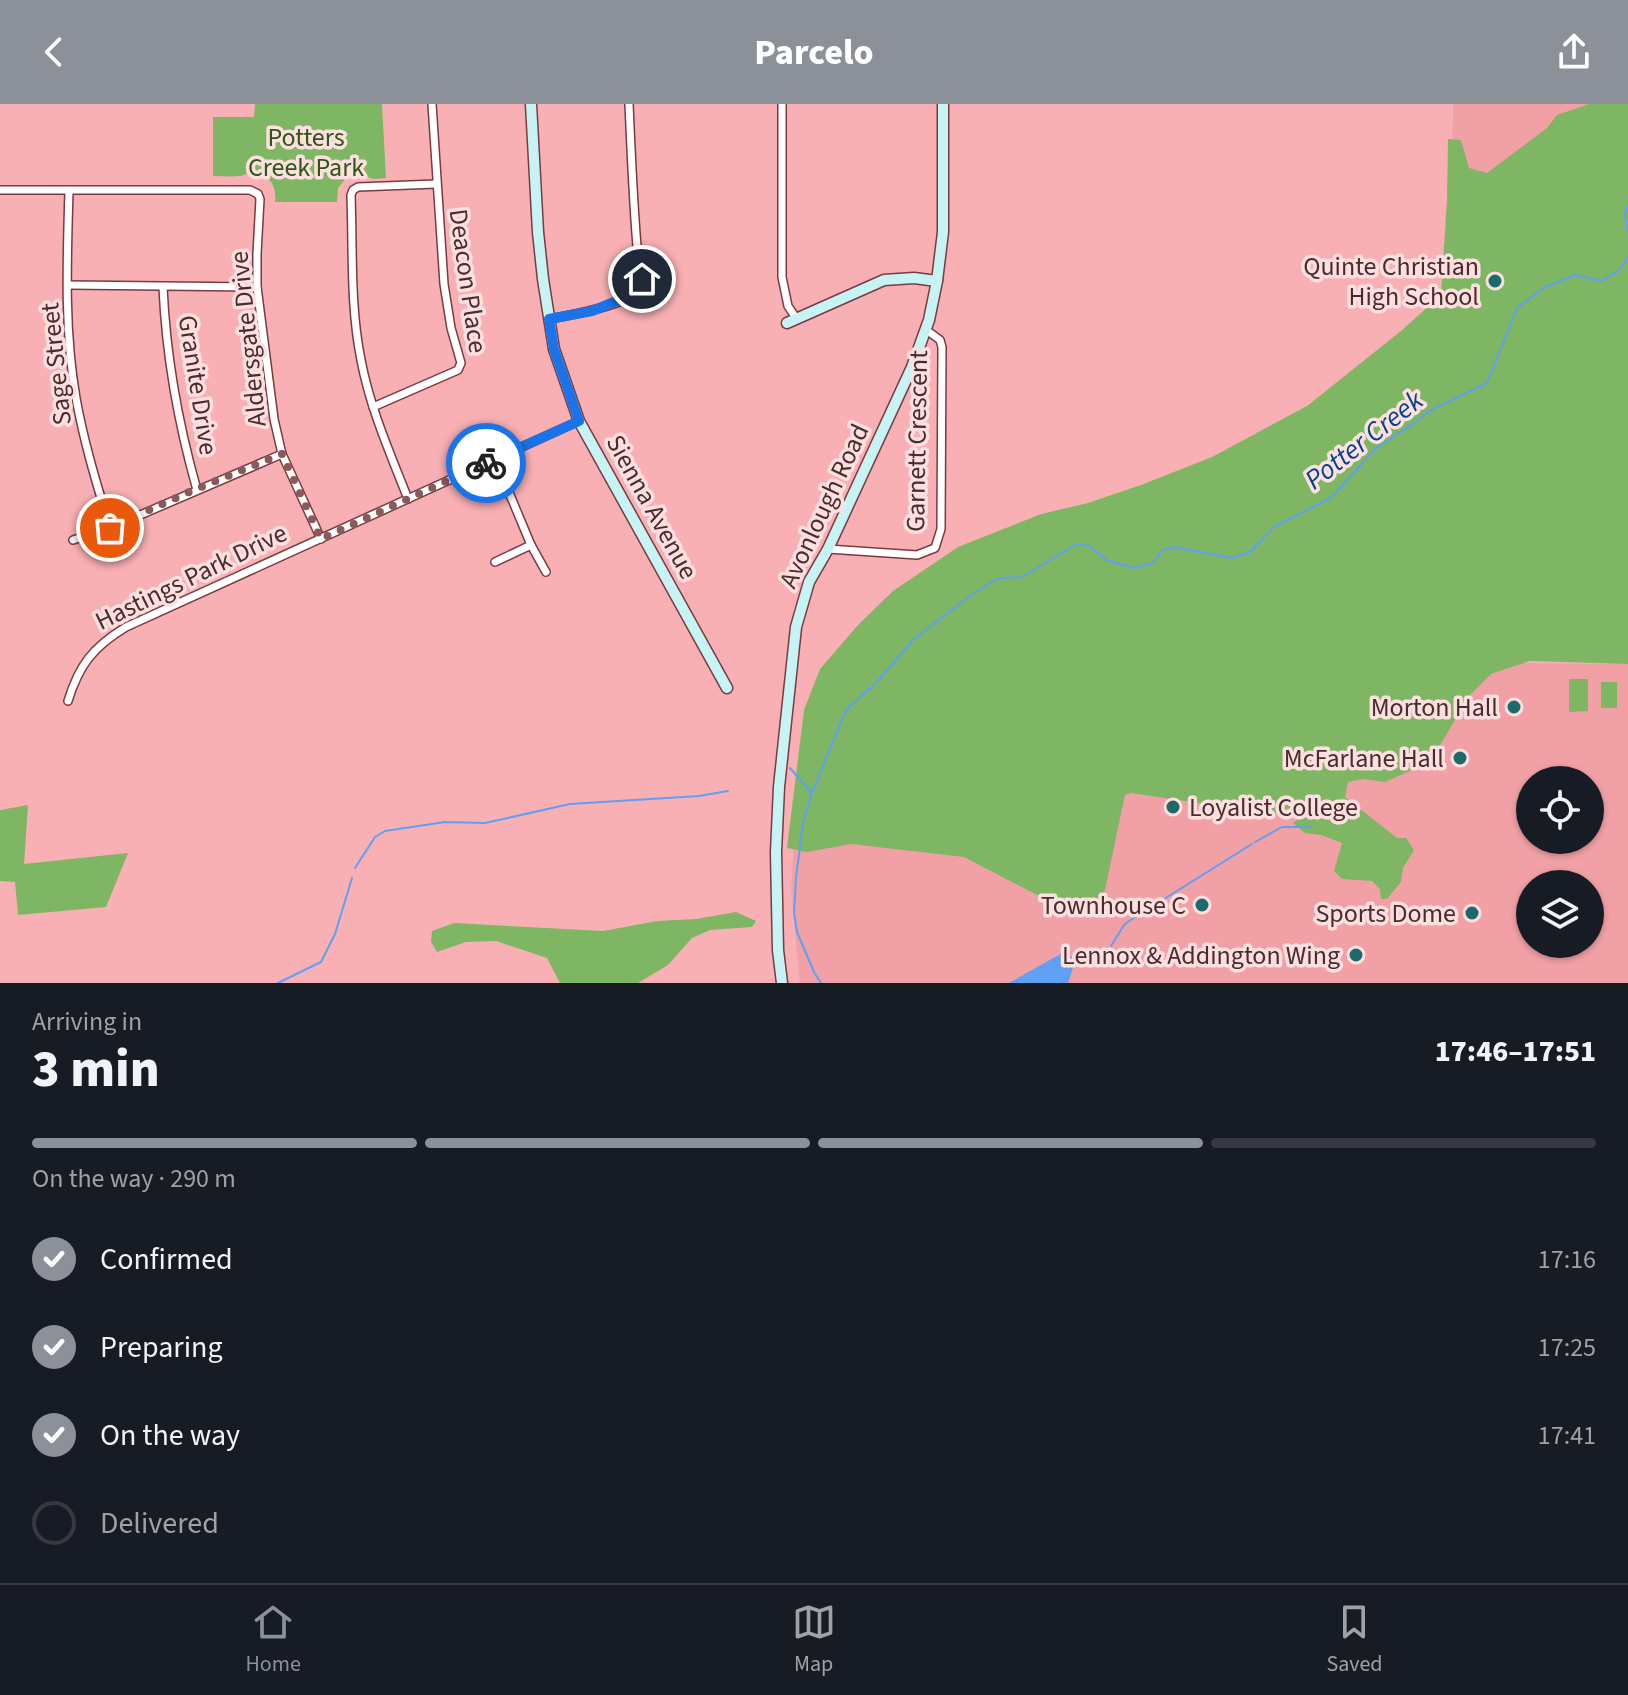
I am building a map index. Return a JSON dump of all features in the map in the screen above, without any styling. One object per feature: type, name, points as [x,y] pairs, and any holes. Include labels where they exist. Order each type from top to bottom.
[{"type":"street","name":"Deacon Place","points":[[373,407],[461,367],[444,284],[432,104]]},
{"type":"street","name":"Sienna Avenue","points":[[531,104],[538,232],[554,349],[579,421],[727,688]]},
{"type":"street","points":[[549,319],[610,305],[641,290],[643,285],[637,252],[629,104]]},
{"type":"street","points":[[782,104],[782,277],[792,320],[884,280],[914,278],[937,281]]},
{"type":"street","name":"Avonlough Road","points":[[782,983],[778,950],[776,852],[796,627],[809,582],[828,549],[912,367],[925,329],[937,281],[943,232],[943,104]]},
{"type":"street","points":[[408,499],[373,407],[361,359],[355,321],[351,195],[358,187],[436,184]]},
{"type":"street","name":"Aldersgate Drive","points":[[0,190],[250,190],[258,194],[257,287],[265,357],[282,454],[321,539]]},
{"type":"street","name":"Sage Street","points":[[69,191],[68,321],[76,396],[89,459],[110,528]]},
{"type":"street","points":[[68,285],[257,287]]},
{"type":"street","name":"Granite Drive","points":[[163,287],[176,404],[197,490]]},
{"type":"street","name":"Garnett Crescent","points":[[828,549],[917,555],[935,548],[941,529],[942,347],[940,340],[925,329]]},
{"type":"street","name":"Hastings Park Drive","points":[[68,701],[79,671],[92,652],[126,627],[579,421]]},
{"type":"street","points":[[73,540],[110,528],[282,454]]},
{"type":"street","points":[[495,459],[531,545],[546,572]]},
{"type":"street","points":[[495,562],[531,545]]},
{"type":"shaded area","name":"Quinte Christian High School","points":[[1453,104],[1628,104],[1450,372]]},
{"type":"shaded area","name":"Loyalist College","points":[[1236,660],[1628,664],[1628,983],[800,983],[791,890],[794,835]]},
{"type":"green space","name":"Potters Creek Park","points":[[255,104],[382,104],[386,178],[373,179],[360,174],[347,177],[338,188],[337,202],[275,202],[273,187],[268,178],[260,174],[213,176],[213,117],[254,117]]},
{"type":"green space","points":[[1589,104],[1628,104],[1628,664],[1530,661],[1491,674],[1470,695],[1430,762],[1385,782],[1363,779],[1348,782],[1345,797],[1397,838],[1406,838],[1414,850],[1403,868],[1401,882],[1387,899],[1381,899],[1380,889],[1372,881],[1342,879],[1334,871],[1342,843],[1305,833],[1293,823],[1303,815],[1324,810],[1326,805],[1305,802],[1274,814],[1131,793],[1125,795],[1102,904],[1060,907],[964,857],[851,844],[807,852],[787,848],[804,710],[820,669],[893,591],[958,547],[1041,514],[1088,503],[1212,457],[1307,406],[1441,295],[1448,139],[1461,140],[1469,168],[1487,173],[1547,128],[1557,115]]},
{"type":"green space","points":[[1569,679],[1588,679],[1588,711],[1569,712]]},
{"type":"green space","points":[[1601,682],[1617,682],[1617,708],[1601,708]]},
{"type":"green space","points":[[28,805],[24,864],[128,853],[106,907],[18,915],[15,882],[0,881],[0,810]]},
{"type":"green space","points":[[736,912],[756,921],[752,927],[710,930],[692,938],[668,965],[638,983],[560,983],[547,958],[496,941],[466,942],[437,952],[431,942],[432,931],[454,923],[603,931]]},
{"type":"water","points":[[1064,952],[1073,961],[1068,983],[1009,983]]},
{"type":"waterway","name":"Potter Creek","points":[[1628,205],[1625,215],[1628,232]]},
{"type":"waterway","name":"Potter Creek","points":[[821,983],[797,932],[794,913],[803,823],[846,710],[876,683],[914,639],[998,578],[1022,577],[1077,544],[1090,546],[1106,560],[1135,568],[1153,563],[1163,550],[1174,547],[1232,558],[1250,552],[1274,527],[1332,497],[1376,448],[1431,410],[1487,383],[1517,308],[1545,287],[1576,275],[1602,281],[1621,268],[1628,256]]},
{"type":"waterway","points":[[790,768],[811,792]]},
{"type":"waterway","points":[[355,868],[375,837],[385,831],[445,822],[485,823],[570,804],[699,796],[728,791]]},
{"type":"waterway","points":[[1255,842],[1282,827],[1310,827]]},
{"type":"waterway","points":[[1111,946],[1129,921],[1252,844]]},
{"type":"waterway","points":[[278,983],[321,962],[335,934],[352,878]]},
{"type":"waterway","points":[[1098,965],[1106,953]]},
{"type":"way so far","points":[[110,528],[282,454],[321,539],[486,463]]},
{"type":"place","name":"Quinte Christian High School","points":[[1495,281]]},
{"type":"place","name":"Morton Hall","points":[[1514,707]]},
{"type":"place","name":"McFarlane Hall","points":[[1460,758]]},
{"type":"place","name":"Loyalist College","points":[[1173,807]]},
{"type":"place","name":"Townhouse C","points":[[1202,905]]},
{"type":"place","name":"Sports Dome","points":[[1472,913]]},
{"type":"place","name":"Lennox & Addington Wing","points":[[1356,955]]},
{"type":"route","points":[[486,463],[579,421],[554,349],[549,319],[610,305],[641,290],[642,279]]}]
